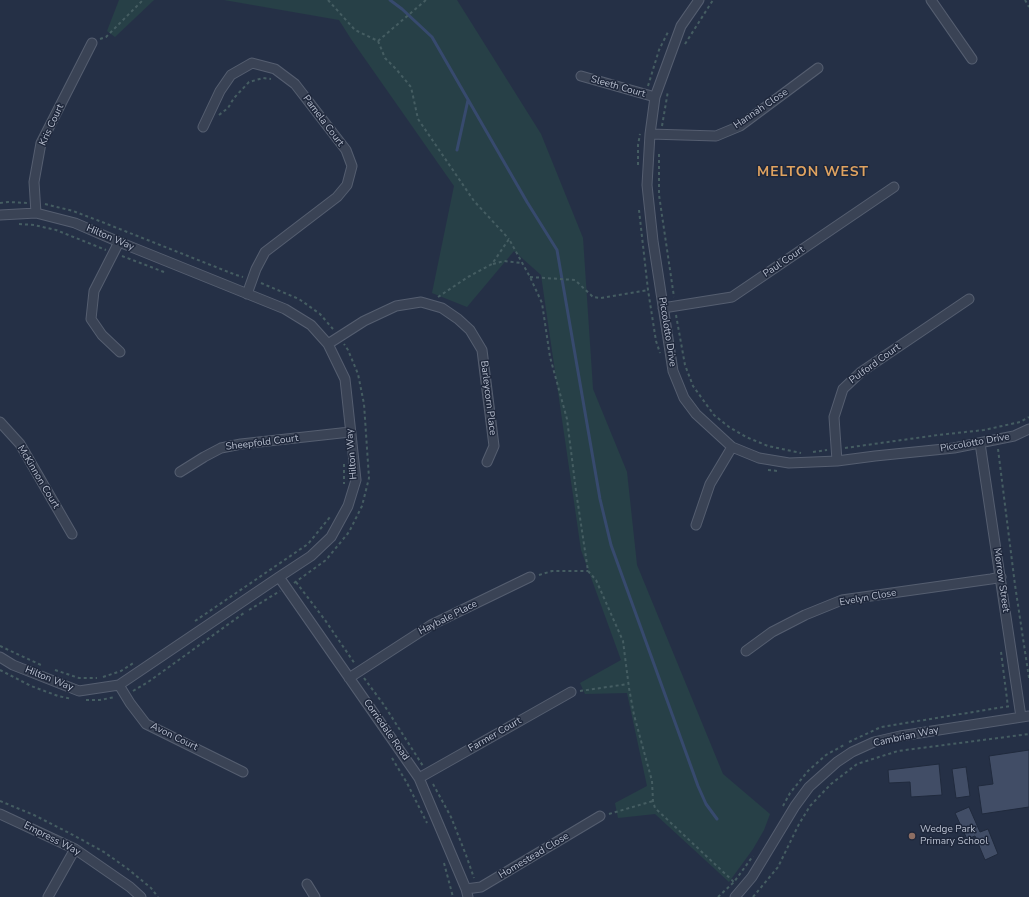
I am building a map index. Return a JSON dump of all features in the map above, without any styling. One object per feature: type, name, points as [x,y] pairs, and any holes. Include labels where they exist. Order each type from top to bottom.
[{"type":"street","name":"Piccolotto Drive","points":[[699,0],[681,26],[651,96],[647,185],[653,241],[673,371],[684,398],[696,414],[732,447],[759,458],[789,463],[837,461],[954,448],[981,447],[1014,436],[1029,429]]},
{"type":"street","points":[[931,0],[972,59]]},
{"type":"street","name":"Kris Court","points":[[36,213],[34,182],[41,142],[92,43]]},
{"type":"street","name":"Pamela Court","points":[[203,127],[220,91],[231,75],[252,64],[275,69],[295,84],[346,150],[352,166],[347,185],[337,197],[265,252],[256,269],[247,294]]},
{"type":"street","name":"Hannah Close","points":[[650,134],[716,136],[740,126],[818,68]]},
{"type":"street","name":"Sleeth Court","points":[[581,76],[651,96]]},
{"type":"street","name":"Paul Court","points":[[663,308],[732,298],[894,187]]},
{"type":"street","name":"Hilton Way","points":[[0,215],[36,213],[75,223],[285,309],[311,325],[328,344],[345,379],[356,480],[348,506],[331,537],[311,556],[279,576],[120,685],[79,691],[13,665],[0,657]]},
{"type":"street","points":[[119,242],[94,291],[91,319],[102,335],[120,352]]},
{"type":"street","name":"Pulford Court","points":[[837,461],[834,417],[843,389],[861,372],[970,299]]},
{"type":"street","name":"Barleycorn Place","points":[[328,344],[364,321],[396,306],[421,302],[442,308],[458,319],[470,330],[482,350],[494,446],[487,462]]},
{"type":"street","name":"McKinnon Court","points":[[0,422],[20,444],[72,534]]},
{"type":"street","name":"Sheepfold Court","points":[[180,472],[221,448],[241,444],[350,432]]},
{"type":"street","points":[[696,525],[710,484],[732,447]]},
{"type":"street","name":"Morrow Street","points":[[981,447],[1019,705],[1025,717]]},
{"type":"street","name":"Corriedale Road","points":[[279,576],[419,778],[467,893]]},
{"type":"street","name":"Haybale Place","points":[[349,678],[431,624],[530,577]]},
{"type":"street","name":"Evelyn Close","points":[[746,651],[772,632],[805,615],[842,600],[1001,577]]},
{"type":"street","name":"Avon Court","points":[[120,685],[130,703],[146,724],[243,772]]},
{"type":"street","name":"Farmer Court","points":[[419,778],[571,692]]},
{"type":"street","name":"Cambrian Way","points":[[735,897],[752,877],[795,806],[809,787],[837,762],[852,752],[874,742],[900,736],[1025,717]]},
{"type":"street","name":"Empress Way","points":[[0,814],[75,849],[130,887],[141,897]]},
{"type":"street","name":"Homestead Close","points":[[467,893],[481,887],[600,816]]},
{"type":"street","points":[[48,897],[75,849]]},
{"type":"street","points":[[307,884],[315,897]]},
{"type":"path","points":[[92,43],[106,36],[144,0]]},
{"type":"path","points":[[328,0],[355,30],[378,41],[385,58],[411,87],[418,119],[474,201],[509,239],[530,277],[542,303],[550,357],[567,419],[588,571],[596,580],[623,641],[628,684],[634,715],[652,781],[653,801],[655,808],[742,890]]},
{"type":"path","points":[[378,41],[426,0]]},
{"type":"path","points":[[683,47],[713,0]]},
{"type":"path","points":[[1024,0],[1029,6]]},
{"type":"path","points":[[651,96],[649,83],[659,50],[668,32]]},
{"type":"path","points":[[216,117],[228,108],[234,98],[249,82],[263,78],[276,79]]},
{"type":"path","points":[[661,134],[669,85]]},
{"type":"path","points":[[638,168],[638,144],[640,130]]},
{"type":"path","points":[[659,150],[659,195],[685,365],[693,386],[714,415],[729,427],[746,437],[768,446],[802,453]]},
{"type":"path","points":[[639,208],[648,290],[656,341],[660,355]]},
{"type":"path","points":[[492,264],[509,239]]},
{"type":"path","points":[[428,304],[468,277],[492,264],[504,261],[521,263]]},
{"type":"path","points":[[243,276],[246,271]]},
{"type":"path","points":[[530,277],[575,280],[593,297],[600,298],[648,290]]},
{"type":"path","points":[[809,452],[984,430],[1020,422],[1029,417]]},
{"type":"path","points":[[981,447],[1002,448]]},
{"type":"path","points":[[998,449],[1015,585],[1029,678]]},
{"type":"path","points":[[765,469],[780,471]]},
{"type":"path","points":[[530,577],[552,571],[588,571]]},
{"type":"path","points":[[571,692],[628,684]]},
{"type":"path","points":[[780,812],[794,788],[826,755],[881,727],[1019,705]]},
{"type":"path","points":[[753,897],[778,867],[799,824],[810,806],[831,784],[857,764],[898,751],[1029,734]]},
{"type":"path","points":[[391,756],[407,783],[428,825]]},
{"type":"path","points":[[600,816],[653,801]]},
{"type":"path","points":[[718,897],[734,882],[753,855]]},
{"type":"path","points":[[444,861],[453,897]]},
{"type":"green space","points":[[119,0],[154,0],[115,37],[107,31]]},
{"type":"green space","points":[[224,0],[457,0],[541,134],[583,238],[593,389],[627,472],[637,565],[723,774],[770,814],[764,830],[753,849],[729,882],[655,814],[618,818],[615,803],[647,786],[627,693],[585,694],[580,683],[621,660],[581,550],[541,275],[514,251],[467,307],[432,293],[454,186],[339,20]]},
{"type":"building","points":[[1029,750],[1029,807],[982,814],[978,786],[993,784],[989,756]]},
{"type":"building","points":[[939,764],[942,795],[911,797],[910,782],[889,783],[888,770]]},
{"type":"building","points":[[966,767],[970,796],[956,798],[952,769]]},
{"type":"building","points":[[969,807],[980,832],[988,829],[998,854],[985,860],[975,836],[967,839],[955,813]]},
{"type":"waterway","points":[[390,0],[432,37],[527,202],[557,250],[600,499],[611,545],[698,786],[706,804],[717,819]]},
{"type":"waterway","points":[[457,150],[468,100]]},
{"type":"place","name":"Wedge Park Primary School","points":[[912,836]]},
{"type":"district","name":"MELTON WEST","points":[[813,173]]}]
